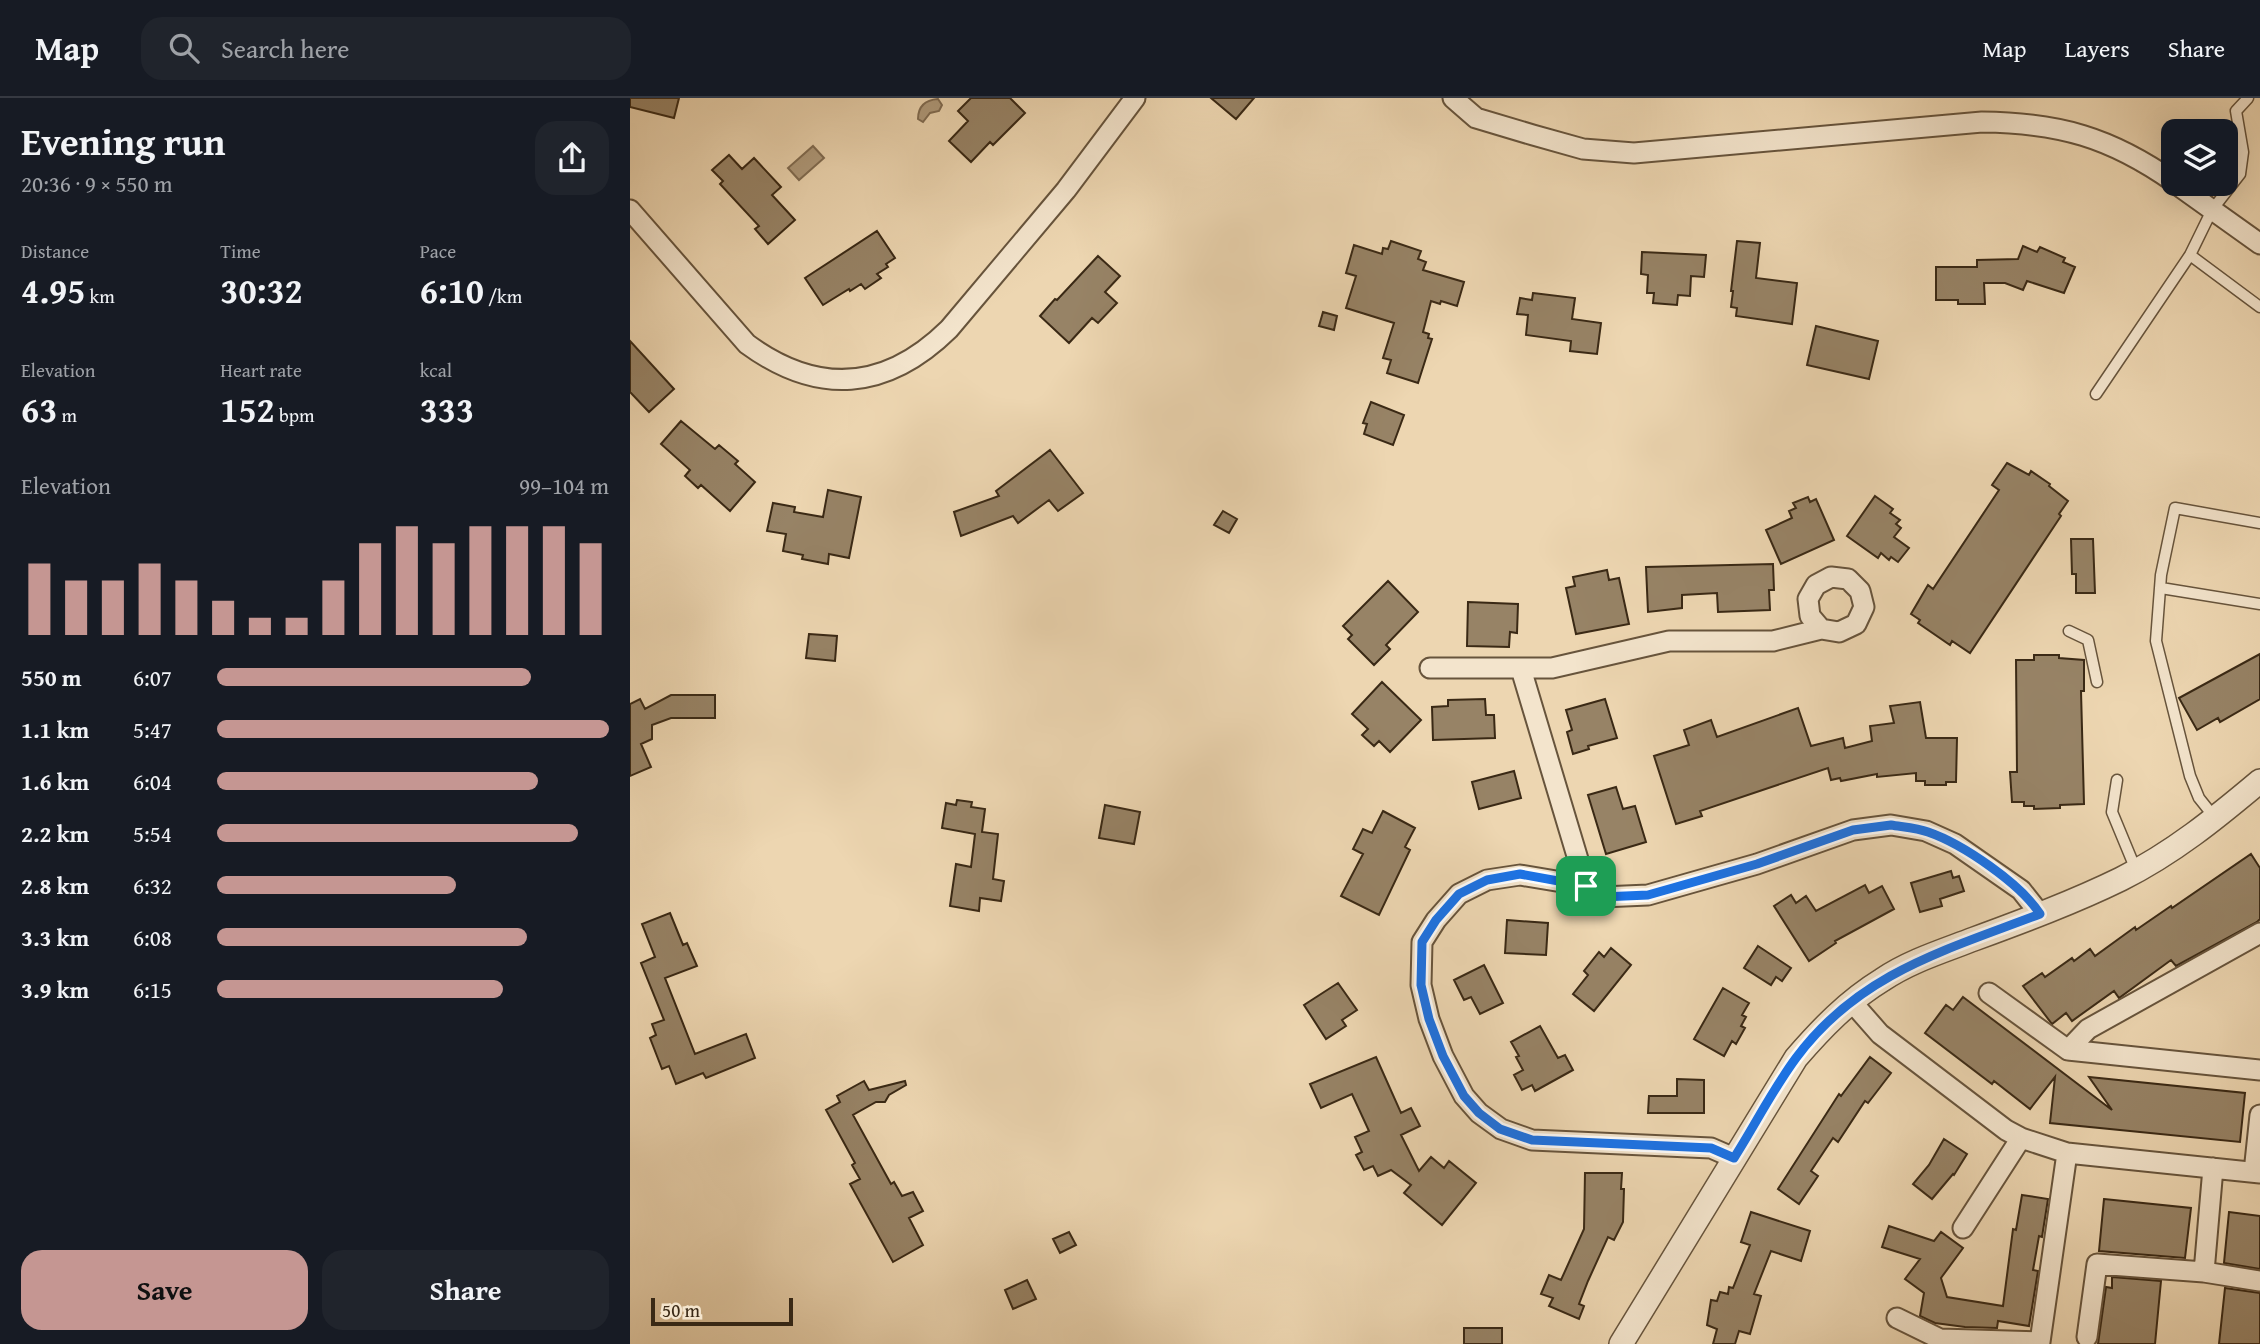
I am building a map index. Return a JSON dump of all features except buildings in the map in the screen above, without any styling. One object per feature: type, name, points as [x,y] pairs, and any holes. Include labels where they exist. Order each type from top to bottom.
[{"type":"street","points":[[630,211],[747,344],[769,360],[814,377],[836,380],[885,373],[908,363],[930,348],[949,330],[1066,190],[1135,98]]},
{"type":"street","points":[[1453,98],[1476,118],[1583,149],[1634,153],[1982,121],[2025,122],[2063,129],[2108,144],[2161,174]]},
{"type":"street","points":[[2193,196],[2260,244]]},
{"type":"street","points":[[1430,668],[1552,668],[1669,641],[1773,642],[1821,629]]},
{"type":"street","points":[[1521,669],[1586,886]]},
{"type":"street","points":[[1621,1344],[1796,1058],[1851,1001],[1883,978],[1915,962],[2040,914],[2136,871],[2164,855],[2215,818],[2260,781]]},
{"type":"street","points":[[1734,1158],[1711,1148],[1532,1140],[1500,1129],[1479,1113],[1464,1096],[1443,1056],[1429,1019],[1421,985],[1422,942],[1436,920],[1459,894],[1487,880],[1520,874],[1586,886],[1602,897],[1648,895],[1757,864],[1853,830],[1891,825],[1926,831],[1955,844],[2021,890],[2040,914]]},
{"type":"street","points":[[2068,1050],[2088,1029],[2260,933]]},
{"type":"street","points":[[1989,993],[2068,1050],[2260,1070]]},
{"type":"street","points":[[1851,1001],[1881,1034],[2006,1130],[2021,1138],[2067,1153],[2257,1172],[2260,1115]]},
{"type":"street","points":[[1963,1227],[2021,1138]]},
{"type":"street","points":[[1897,1318],[1940,1339],[2040,1342],[2067,1153]]},
{"type":"street","points":[[2204,1272],[2213,1168]]},
{"type":"street","points":[[2087,1337],[2097,1264],[2204,1272],[2260,1281]]},
{"type":"lane","points":[[2096,394],[2190,255],[2212,210],[2240,174],[2243,152],[2236,111],[2248,98]]},
{"type":"lane","points":[[2190,255],[2260,307]]},
{"type":"lane","points":[[2215,818],[2199,798],[2190,776],[2159,654],[2156,632],[2161,575],[2175,508],[2260,523]]},
{"type":"lane","points":[[2161,588],[2260,604]]},
{"type":"lane","points":[[2069,631],[2088,640],[2097,682]]},
{"type":"lane","points":[[2117,780],[2112,812],[2136,871]]},
{"type":"shaded area","points":[[938,99],[942,105],[939,111],[930,113],[923,122],[918,119],[923,104]]},
{"type":"shaded area","points":[[813,146],[824,158],[799,180],[788,168]]},
{"type":"route","points":[[1891,825],[1926,831],[1955,844],[2021,890],[2040,914],[1915,962],[1883,978],[1851,1001],[1796,1058],[1734,1158],[1711,1148],[1532,1140],[1500,1129],[1479,1113],[1464,1096],[1443,1056],[1429,1019],[1421,985],[1422,942],[1436,920],[1459,894],[1487,880],[1520,874],[1586,886],[1602,897],[1648,895],[1757,864],[1853,830],[1891,825]]}]
